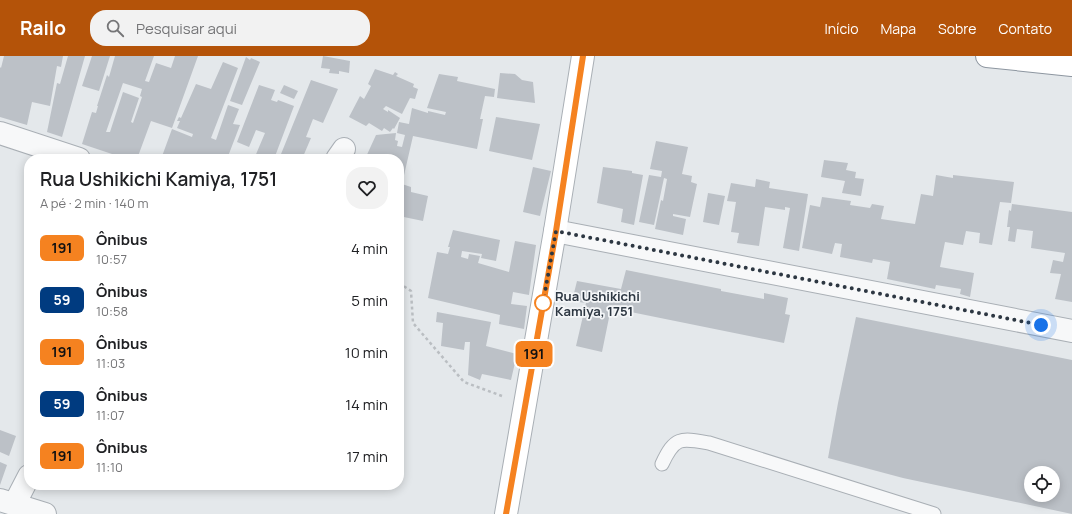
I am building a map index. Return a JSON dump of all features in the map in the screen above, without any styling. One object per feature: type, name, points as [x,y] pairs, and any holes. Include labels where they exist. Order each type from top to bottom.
[{"type":"main road","points":[[506,514],[556,231],[583,56]]},
{"type":"main road","points":[[987,56],[1072,65]]},
{"type":"street","points":[[0,132],[64,154]]},
{"type":"street","points":[[556,231],[1072,331]]},
{"type":"street","points":[[24,482],[7,502],[45,514]]},
{"type":"lane","points":[[662,464],[669,449],[678,441],[692,440],[709,443],[934,514]]},
{"type":"path","points":[[404,286],[411,291],[413,323],[464,382],[491,393],[525,402]]},
{"type":"building","points":[[4,56],[63,56],[61,67],[57,66],[50,106],[32,102],[27,125],[0,117],[0,67],[1,68]]},
{"type":"building","points":[[68,56],[85,56],[62,137],[47,132],[57,83],[60,84]]},
{"type":"building","points":[[92,56],[110,56],[99,91],[82,86]]},
{"type":"building","points":[[115,56],[154,56],[145,81],[149,82],[156,63],[171,68],[175,56],[198,56],[172,128],[151,121],[139,154],[112,154],[82,144],[92,112],[96,113],[107,75],[109,77]],"holes":[[[123,83],[142,89],[140,96],[142,97],[133,123],[131,122],[139,98],[123,92],[110,132],[106,132]]]},
{"type":"building","points":[[323,56],[350,61],[349,73],[339,71],[339,74],[329,73],[330,69],[321,68]]},
{"type":"building","points":[[246,57],[250,60],[251,58],[260,62],[242,105],[230,101]]},
{"type":"building","points":[[223,62],[238,68],[211,138],[216,140],[228,105],[239,109],[233,124],[240,125],[229,154],[163,154],[172,129],[192,137],[193,134],[177,128],[180,121],[177,121],[179,117],[181,118],[196,84],[211,89]]},
{"type":"building","points":[[375,69],[393,75],[395,72],[398,74],[396,76],[414,84],[413,87],[418,89],[415,99],[410,98],[402,114],[386,106],[383,109],[388,112],[388,110],[400,118],[394,129],[393,128],[390,132],[384,128],[382,131],[369,123],[366,126],[349,117],[360,96],[364,99],[371,86],[368,84]]},
{"type":"building","points":[[500,73],[515,74],[522,80],[533,82],[535,103],[497,98]]},
{"type":"building","points":[[439,74],[458,77],[457,81],[495,89],[494,97],[485,96],[480,119],[483,119],[477,149],[413,136],[404,175],[404,154],[367,154],[376,135],[396,133],[395,140],[398,141],[397,146],[402,147],[405,135],[397,133],[399,122],[409,124],[412,108],[428,113],[428,111],[445,115],[446,112],[427,108]]},
{"type":"building","points":[[311,80],[338,89],[323,123],[313,119],[306,137],[311,138],[304,154],[281,154]]},
{"type":"building","points":[[259,85],[275,90],[271,100],[277,102],[278,100],[294,106],[276,154],[256,154],[265,133],[256,130],[249,147],[237,142]]},
{"type":"building","points":[[284,85],[298,91],[294,99],[280,93]]},
{"type":"building","points":[[496,117],[540,124],[532,160],[489,151]]},
{"type":"building","points":[[656,141],[688,147],[682,174],[692,176],[691,182],[697,184],[690,217],[673,214],[673,216],[686,219],[683,235],[655,229],[661,200],[663,201],[667,179],[664,178],[654,225],[639,222],[649,175],[661,177],[662,171],[650,169]]},
{"type":"building","points":[[824,160],[848,163],[846,170],[856,172],[855,178],[864,179],[861,196],[842,193],[845,181],[821,177]]},
{"type":"building","points":[[533,167],[551,171],[540,216],[523,212]]},
{"type":"building","points":[[603,167],[632,171],[632,173],[643,175],[634,225],[621,222],[623,209],[597,203]]},
{"type":"building","points":[[936,175],[953,178],[953,175],[1014,182],[1011,203],[1000,202],[992,245],[979,243],[980,233],[966,231],[963,245],[945,242],[940,267],[974,273],[970,297],[960,294],[961,289],[936,285],[935,289],[887,279],[890,262],[873,259],[872,263],[840,257],[842,244],[835,243],[832,254],[802,248],[810,205],[820,207],[822,197],[851,201],[850,205],[870,208],[872,204],[884,206],[881,219],[915,224],[921,194],[933,196]]},
{"type":"building","points":[[756,179],[770,182],[769,188],[808,194],[799,251],[783,248],[790,208],[785,207],[785,210],[765,207],[759,246],[737,243],[739,233],[731,232],[736,202],[727,201],[731,183],[755,187]]},
{"type":"building","points":[[404,185],[411,187],[411,192],[428,196],[423,221],[404,217]]},
{"type":"building","points":[[708,193],[725,196],[719,225],[703,222]]},
{"type":"building","points":[[1012,204],[1072,212],[1072,302],[1055,299],[1061,274],[1050,273],[1053,260],[1063,262],[1065,253],[1031,248],[1033,231],[1017,229],[1015,242],[1008,241],[1010,227],[1007,227],[1009,210],[1011,211]]},
{"type":"building","points":[[453,230],[500,240],[496,261],[481,258],[482,254],[462,251],[461,257],[468,259],[469,254],[480,256],[478,263],[509,272],[515,241],[536,245],[529,295],[513,292],[511,304],[527,306],[524,329],[499,324],[500,315],[428,298],[437,252],[448,254],[450,247],[448,247]]},
{"type":"building","points":[[626,270],[764,299],[764,293],[788,298],[785,314],[790,315],[784,343],[611,308],[602,352],[576,346],[586,303],[572,301],[577,281],[621,289]]},
{"type":"building","points":[[437,312],[491,322],[486,346],[517,354],[511,380],[482,374],[480,380],[468,375],[470,342],[465,342],[464,350],[441,346],[443,323],[436,322]]},
{"type":"building","points":[[856,317],[1072,360],[1072,514],[903,478],[828,458]]},
{"type":"building","points":[[0,430],[16,436],[9,456],[0,452]]},
{"type":"building","points":[[0,462],[7,465],[0,485]]},
{"type":"bus line","name":"191","points":[[506,514],[556,231],[583,56]]},
{"type":"place","name":"Rua Ushikichi Kamiya, 1751","points":[[543,303]]},
{"type":"route","points":[[543,303],[556,231],[1041,325]]}]
